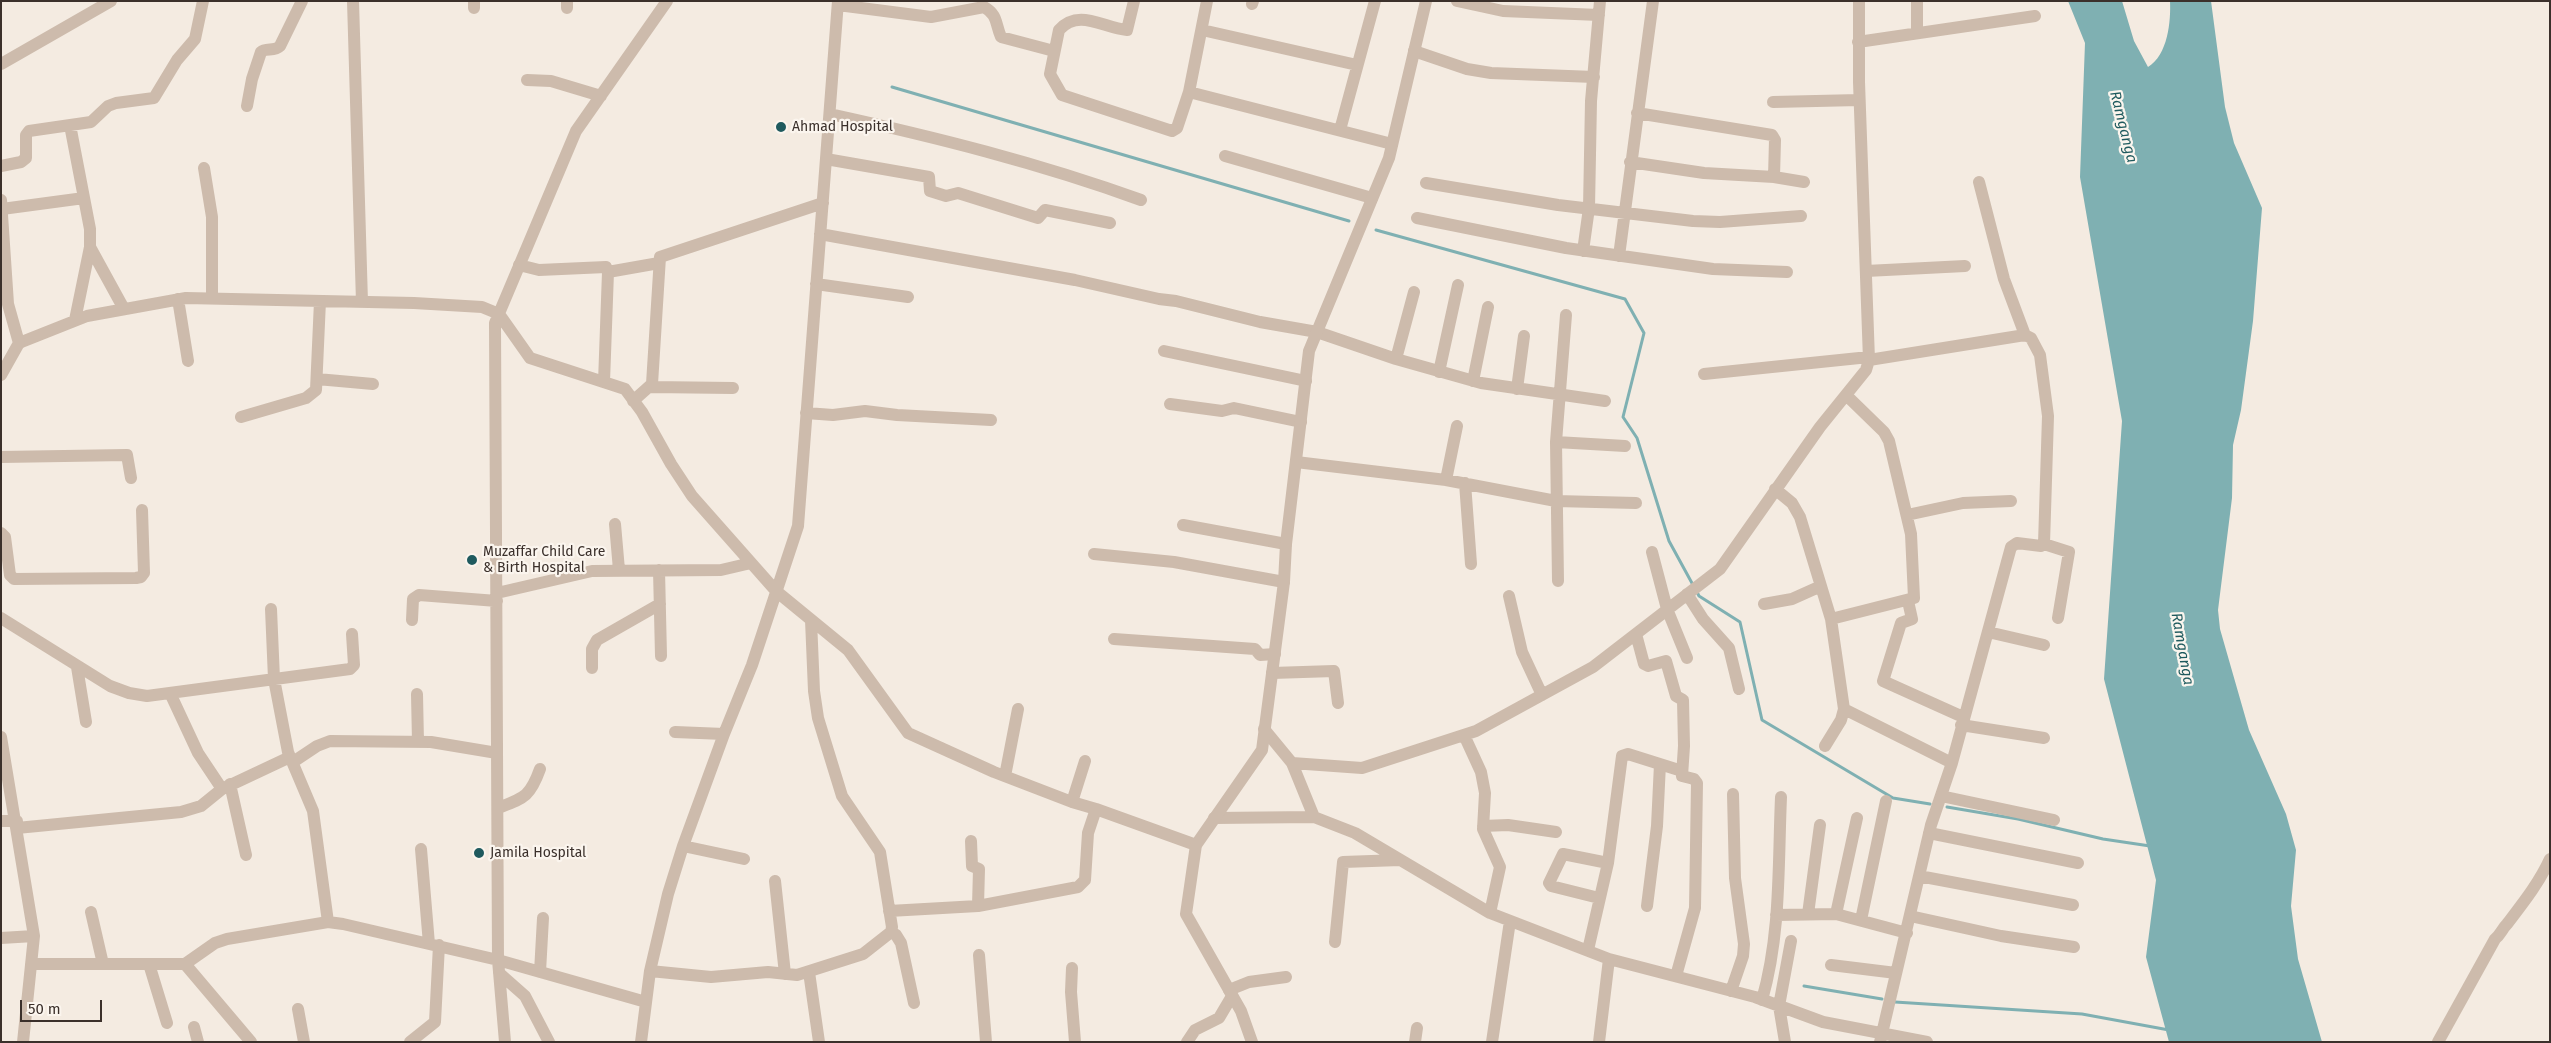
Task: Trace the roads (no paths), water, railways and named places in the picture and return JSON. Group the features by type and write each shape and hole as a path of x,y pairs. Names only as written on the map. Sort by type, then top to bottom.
{"street":[{"path":"1,166 21,162 26,158 26,135 29,131 91,122 108,106 116,103 150,99 157,96 177,60 195,39 203,1"},
{"path":"247,106 260,52 264,49 275,50 280,46 302,1"},
{"path":"353,1 362,302"},
{"path":"505,1042 498,960 495,323 576,131 667,1"},
{"path":"1134,1 1127,30 1081,18 1075,19 1059,30 1050,74 1062,95 1172,131 1177,128 1189,92 1207,1"},
{"path":"1340,130 1374,1"},
{"path":"1252,1042 1241,1011 1186,914 1196,845 1262,750 1284,582 1286,544 1309,351 1389,158 1426,1"},
{"path":"1457,1 1503,11 1599,14"},
{"path":"1582,251 1588,208 1594,77 1600,1"},
{"path":"1618,256 1653,1"},
{"path":"1292,763 1362,768 1476,731 1593,667 1720,569 1775,489 1866,370 1869,358 1859,100 1859,1"},
{"path":"1917,1 1917,33"},
{"path":"1,64 106,3"},
{"path":"641,1042 650,971 668,894 683,846 724,734 752,665 798,526 838,3 931,16 984,6 993,12 997,19 1001,37 1054,52"},
{"path":"1858,42 2035,16"},
{"path":"1202,30 1357,65"},
{"path":"1414,51 1467,69 1491,73 1594,77"},
{"path":"527,80 551,81 601,96"},
{"path":"1189,92 1392,144"},
{"path":"1773,102 1859,100"},
{"path":"1637,113 1772,135 1775,140 1774,177"},
{"path":"830,114 920,134 1057,170 1141,200"},
{"path":"70,125 90,229 90,248 75,320"},
{"path":"1225,156 1372,198"},
{"path":"826,159 929,178 930,191 946,196 958,193 1038,218 1046,210 1110,223"},
{"path":"1630,162 1704,173 1774,177 1804,182"},
{"path":"204,168 212,217 212,298"},
{"path":"1979,182 2004,279 2024,335"},
{"path":"1426,183 1588,208 1693,221 1720,222 1801,216"},
{"path":"2,209 84,198"},
{"path":"1,200 8,304 19,343"},
{"path":"651,388 660,257 823,203"},
{"path":"1417,218 1582,251 1713,269 1787,272"},
{"path":"820,234 1075,280 1317,332 1396,360 1473,381 1605,401"},
{"path":"90,248 124,309"},
{"path":"608,272 659,263"},
{"path":"519,265 539,270 603,265 608,272 604,382"},
{"path":"1866,271 1965,266"},
{"path":"816,284 908,297"},
{"path":"1439,372 1458,285"},
{"path":"1396,360 1414,292"},
{"path":"1,375 19,343 86,316 178,299 212,298 362,302 482,308 499,314 530,358 625,389 692,496 776,591 848,650 908,733 1005,776 1072,802 1196,845"},
{"path":"178,299 188,361"},
{"path":"241,417 306,398 316,390 320,301"},
{"path":"1473,381 1488,308"},
{"path":"1558,581 1556,442 1558,394 1566,316"},
{"path":"1704,374 1869,358 2024,335 2031,338 2040,355 2048,416 2044,544"},
{"path":"1517,389 1524,336"},
{"path":"1164,351 1306,381"},
{"path":"317,379 373,384"},
{"path":"633,400 651,388 733,388"},
{"path":"1831,619 1914,598 1913,555 1907,515 1888,436 1846,395"},
{"path":"1170,404 1222,411 1234,408 1301,422"},
{"path":"806,413 833,415 865,411 897,415 991,420"},
{"path":"1446,480 1457,426"},
{"path":"1556,442 1625,446"},
{"path":"1,457 127,455 132,478"},
{"path":"1296,462 1446,480 1556,501 1636,503"},
{"path":"1465,483 1471,564"},
{"path":"1775,489 1792,503 1797,510 1831,619 1844,709 1841,720 1825,746"},
{"path":"1907,515 1963,503 2011,501"},
{"path":"1,533 5,536 10,575 14,579 136,578 141,577 144,573 142,510"},
{"path":"615,524 619,570"},
{"path":"1184,526 1286,544"},
{"path":"1881,1038 1929,833 1952,763 2011,547 2018,543 2041,546 2044,544 2069,552 2058,618"},
{"path":"1652,552 1667,610 1687,658"},
{"path":"1094,554 1174,562 1284,582"},
{"path":"412,620 413,599 419,595 497,597 570,575 592,571 721,570 751,562"},
{"path":"659,570 661,656"},
{"path":"1764,604 1792,599 1821,586"},
{"path":"1690,592 1703,619 1728,648 1739,689"},
{"path":"1509,596 1522,652 1542,695"},
{"path":"1908,601 1912,620 1901,623 1883,681 1962,721 2044,738"},
{"path":"592,668 592,649 597,640 660,604"},
{"path":"271,609 274,679 292,760 313,811 328,922"},
{"path":"1,618 110,686 129,693 147,696 352,667 352,634"},
{"path":"650,971 710,977 768,972 785,974 809,972 863,954 890,932 892,927 880,852 842,796 818,718 814,690 811,620"},
{"path":"1988,632 2044,645"},
{"path":"1636,634 1645,665 1648,666 1664,661 1668,662 1676,696 1684,702 1683,778 1696,781 1696,860 1692,922 1676,976"},
{"path":"1114,639 1255,648 1260,655 1275,654"},
{"path":"77,666 86,722"},
{"path":"1272,673 1334,671 1338,703"},
{"path":"170,693 198,753 226,787 246,855"},
{"path":"416,694 418,742"},
{"path":"1005,776 1018,709"},
{"path":"1844,709 1952,763"},
{"path":"1264,729 1292,763 1314,817"},
{"path":"675,732 724,734"},
{"path":"1464,735 1484,783 1483,826 1500,867 1490,913"},
{"path":"1,737 34,936 23,1042"},
{"path":"1,821 17,825 181,812 201,806 226,787 292,760 330,741 418,742 497,753"},
{"path":"1588,950 1608,863 1622,756 1628,754 1682,771"},
{"path":"1072,802 1085,761"},
{"path":"1647,906 1657,826 1660,764"},
{"path":"498,808 525,798 530,794 540,770"},
{"path":"1731,991 1743,956 1744,944 1735,878 1734,794"},
{"path":"1941,796 2054,820"},
{"path":"1762,1000 1771,971 1776,915 1781,797"},
{"path":"1861,920 1886,801"},
{"path":"889,911 978,906 1078,887 1083,884 1088,833 1096,809"},
{"path":"1214,818 1314,817 1355,834 1490,913 1609,958 1762,1000 1823,1022 1881,1038 1927,1042"},
{"path":"1836,914 1857,818"},
{"path":"1483,826 1508,826 1556,832"},
{"path":"1808,914 1820,826"},
{"path":"1929,833 2078,863"},
{"path":"971,841 972,866 979,869 978,906"},
{"path":"683,846 744,859"},
{"path":"410,1042 435,1022 434,944 421,849"},
{"path":"1599,898 1551,886 1549,883 1563,854 1608,863"},
{"path":"2438,1042 2495,939 2501,934 2506,924 2541,879 2550,859"},
{"path":"1335,942 1344,862 1400,860"},
{"path":"1918,876 2073,905"},
{"path":"775,881 785,974"},
{"path":"91,912 103,964"},
{"path":"1776,915 1836,914 1907,933"},
{"path":"1910,916 2001,936 2074,947"},
{"path":"540,972 543,918"},
{"path":"1492,1042 1510,921"},
{"path":"31,964 184,964 215,943 227,939 328,922 434,944 498,960 646,1002"},
{"path":"890,932 896,935 901,943 914,1003"},
{"path":"1,938 34,936"},
{"path":"1785,1042 1779,1006 1792,941"},
{"path":"979,955 986,1042"},
{"path":"1599,1042 1609,958"},
{"path":"149,964 167,1023"},
{"path":"184,964 251,1042"},
{"path":"1831,965 1896,973"},
{"path":"1072,968 1071,992 1075,1042"},
{"path":"809,972 819,1042"},
{"path":"499,973 525,996 549,1042"},
{"path":"1186,1042 1195,1030 1215,1022 1231,993 1249,982 1286,977"},
{"path":"298,1009 304,1042"},
{"path":"194,1027 198,1042"},
{"path":"1415,1042 1417,1028"}],"water":[{"name":"Ramganga","path":"2068,1 2122,1 2134,41 2148,67 2155,62 2167,37 2170,1 2211,1 2225,107 2234,143 2262,208 2253,321 2241,410 2233,445 2232,498 2218,610 2220,629 2249,730 2286,814 2296,850 2291,906 2298,959 2322,1042 2169,1042 2146,957 2156,880 2104,679 2122,421 2080,177 2085,43"}],"waterway":[{"path":"892,87 1349,221"},
{"path":"1376,230 1625,299 1644,333 1623,417 1637,438 1669,541 1693,585"},
{"path":"1696,590 1699,596 1740,622 1762,720 1893,798 1930,804"},
{"path":"1947,807 2018,819 2103,839 2150,846"},
{"path":"1804,986 1882,999"},
{"path":"1895,1002 2082,1014 2169,1030"}],"place":[{"name":"Ahmad Hospital","path":"781,127"},
{"name":"Muzaffar Child Care & Birth Hospital","path":"472,560"},
{"name":"Jamila Hospital","path":"479,853"}]}
